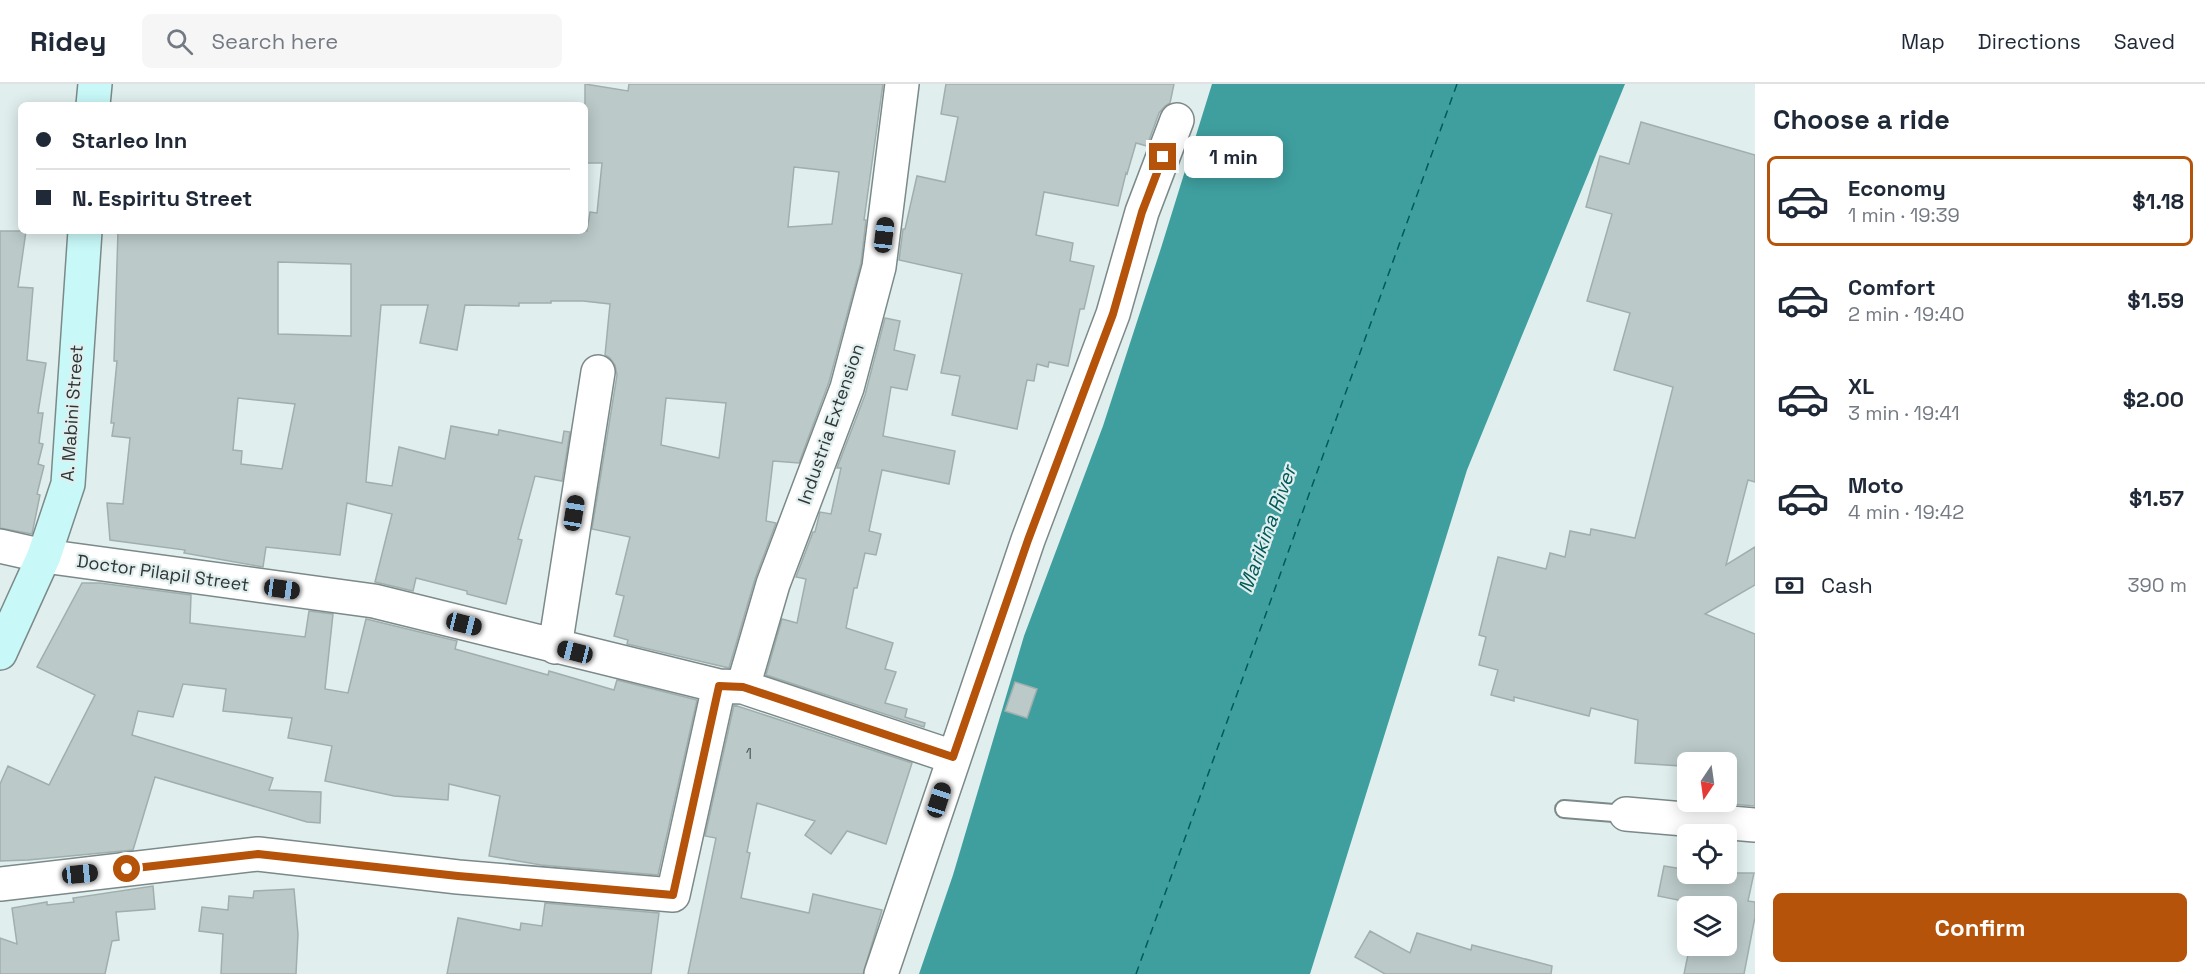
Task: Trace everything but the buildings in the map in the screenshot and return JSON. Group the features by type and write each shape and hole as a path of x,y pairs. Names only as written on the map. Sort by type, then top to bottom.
{"main road":[{"path":"93,102 95,84"},
{"name":"A. Mabini Street","path":"0,653 44,556 68,484 85,234"}],"street":[{"name":"Industria Extension","path":"0,884 258,854 458,876 673,895 731,687 773,584 856,359 879,267 902,84"},
{"path":"881,974 1028,540 1113,314 1142,212 1177,120"},
{"path":"555,647 598,372"},
{"name":"Doctor Pilapil Street","path":"0,546 44,556 374,601 555,647 731,687 953,757"},
{"path":"1626,814 1755,825"}],"lane":[{"path":"1564,809 1626,814"}],"water":[{"name":"Marikina River","path":"1212,84 1625,84 1467,470 1310,974 919,974 953,875 1024,636 1103,426"}],"ferry route":[{"path":"1136,974 1457,84"}],"route":[{"path":"127,869 258,854 458,876 673,895 719,686 743,687 953,757 1028,540 1113,314 1142,212 1163,157"}]}
